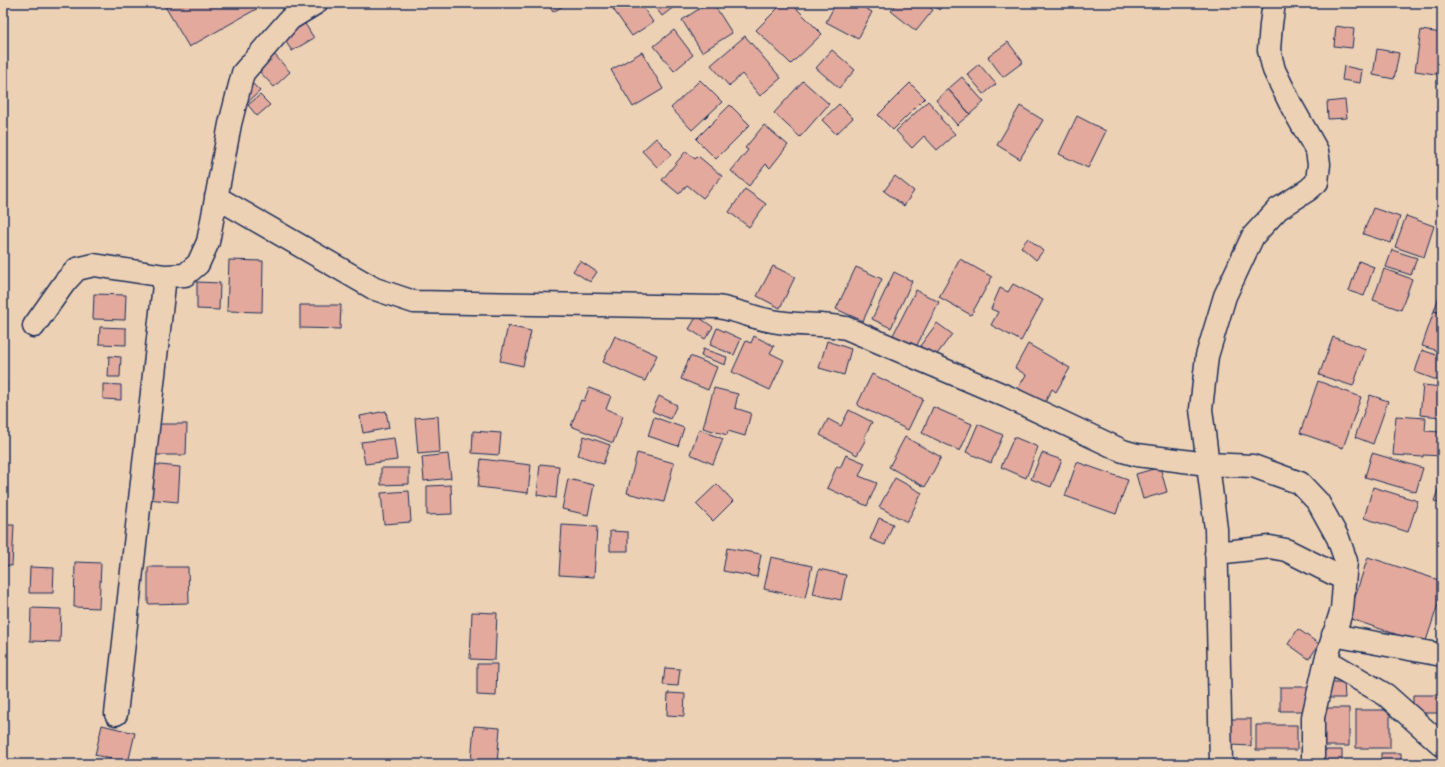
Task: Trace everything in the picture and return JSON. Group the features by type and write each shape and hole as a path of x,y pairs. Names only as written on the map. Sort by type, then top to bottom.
{"street":[{"path":"34,326 65,282 77,269 94,265 166,276 185,275 198,264 208,242 230,124 243,73 290,19 316,3"},
{"path":"1221,764 1223,552 1216,529 1215,464 1201,409 1207,356 1225,296 1253,236 1278,209 1308,190 1316,182 1319,164 1317,151 1291,105 1274,70 1269,50 1274,3"},
{"path":"216,197 375,289 414,302 728,308 772,321 834,325 846,328 938,366 1123,451 1137,455 1215,464 1253,466 1300,483 1318,502 1338,538 1346,561 1342,609 1326,660 1313,717 1313,764"},
{"path":"116,714 166,276"},
{"path":"1223,552 1270,547 1286,550 1344,578"},
{"path":"1333,635 1442,655"},
{"path":"1326,660 1386,695 1442,745"}],"building":[{"path":"163,3 258,3 260,7 189,47"},
{"path":"547,3 568,3 553,12"},
{"path":"622,3 640,3 653,22 632,36 613,9"},
{"path":"652,3 679,3 662,16"},
{"path":"708,3 713,3 732,33 702,52 682,20"},
{"path":"783,3 791,3 822,34 791,64 756,30"},
{"path":"836,3 856,3 872,12 858,39 826,22"},
{"path":"897,3 924,3 933,10 916,31 891,11"},
{"path":"931,3 945,3 939,10"},
{"path":"302,19 314,38 292,51 280,33"},
{"path":"1336,26 1354,29 1352,48 1334,46"},
{"path":"674,30 693,55 674,71 654,46"},
{"path":"1421,30 1442,33 1442,75 1415,71"},
{"path":"745,36 781,78 760,96 742,74 729,86 711,65"},
{"path":"1008,42 1023,62 1003,77 988,57"},
{"path":"1377,49 1399,53 1394,79 1373,75"},
{"path":"832,50 855,70 839,88 816,68"},
{"path":"642,52 663,89 633,107 611,70"},
{"path":"274,54 290,72 274,87 257,69"},
{"path":"979,64 996,84 984,94 967,74"},
{"path":"1344,66 1362,70 1360,83 1342,80"},
{"path":"962,77 984,102 970,114 948,89"},
{"path":"249,80 260,91 237,112"},
{"path":"700,80 722,102 692,130 671,108"},
{"path":"803,81 829,104 800,137 774,113"},
{"path":"910,83 925,98 893,130 878,115"},
{"path":"948,89 970,114 957,125 936,100"},
{"path":"260,95 270,105 257,116 248,105"},
{"path":"1345,100 1347,118 1328,119 1327,102"},
{"path":"928,101 942,117 941,119 955,134 937,150 924,136 912,148 896,131"},
{"path":"839,104 853,118 836,134 822,120"},
{"path":"730,105 750,125 716,159 696,139"},
{"path":"1020,106 1043,120 1020,159 997,145"},
{"path":"1077,116 1106,131 1088,168 1059,154"},
{"path":"764,125 788,145 770,168 766,164 749,186 731,171 748,150 745,148"},
{"path":"656,138 672,154 657,167 642,151"},
{"path":"686,151 695,159 698,156 722,176 703,198 687,185 679,194 662,180"},
{"path":"895,176 914,191 904,206 884,191"},
{"path":"745,189 766,204 749,227 729,212"},
{"path":"1373,208 1400,217 1391,243 1363,234"},
{"path":"1406,216 1434,226 1424,257 1395,247"},
{"path":"1028,238 1043,251 1036,260 1021,247"},
{"path":"1392,250 1417,258 1411,275 1386,267"},
{"path":"960,259 992,277 971,315 939,297"},
{"path":"229,260 263,261 262,312 227,311"},
{"path":"580,261 597,272 590,282 573,271"},
{"path":"1359,261 1374,267 1364,296 1349,291"},
{"path":"773,266 795,277 780,308 757,296"},
{"path":"856,267 882,279 863,321 836,309"},
{"path":"1384,269 1412,279 1401,310 1373,300"},
{"path":"894,272 912,281 891,328 872,319"},
{"path":"197,282 220,283 219,310 197,309"},
{"path":"1013,284 1043,300 1021,341 991,325 998,312 991,309 1000,288 1008,292"},
{"path":"1442,288 1442,313 1434,311"},
{"path":"916,290 939,302 916,347 893,335"},
{"path":"94,294 126,295 125,320 93,319"},
{"path":"300,305 341,305 340,329 300,328"},
{"path":"1434,311 1442,313 1442,352 1422,346"},
{"path":"697,316 713,327 705,339 689,329"},
{"path":"937,323 952,334 935,357 920,346"},
{"path":"508,326 531,331 523,366 500,361"},
{"path":"100,327 126,328 126,345 99,344"},
{"path":"717,328 741,339 734,355 710,345"},
{"path":"615,336 657,355 645,381 603,362"},
{"path":"754,336 774,346 770,353 784,360 770,390 732,372 746,341 751,343"},
{"path":"1333,337 1366,349 1353,386 1319,375"},
{"path":"3,338 5,338 4,356 3,356"},
{"path":"827,341 851,349 844,375 819,368"},
{"path":"1028,344 1070,368 1056,392 1052,389 1044,404 1018,388 1026,375 1015,368"},
{"path":"703,349 727,357 725,365 701,356"},
{"path":"1422,350 1442,357 1442,382 1415,372"},
{"path":"109,356 121,357 120,377 108,377"},
{"path":"690,356 717,367 708,390 681,379"},
{"path":"872,374 923,399 908,430 857,405"},
{"path":"3,381 6,381 6,423 3,423"},
{"path":"1318,381 1361,397 1343,448 1300,433"},
{"path":"103,384 121,385 121,400 103,399"},
{"path":"1423,385 1442,387 1442,417 1420,415"},
{"path":"589,388 611,396 606,409 623,416 613,443 571,426 581,400 584,401"},
{"path":"714,388 738,394 735,408 751,413 745,436 728,431 727,435 703,428"},
{"path":"1370,395 1388,401 1373,444 1355,437"},
{"path":"659,396 677,405 670,419 652,411"},
{"path":"933,407 972,424 960,451 922,433"},
{"path":"849,410 872,422 864,438 866,439 857,455 820,435 828,419 841,426"},
{"path":"386,411 389,428 363,433 360,416"},
{"path":"438,416 440,452 418,454 415,418"},
{"path":"1396,416 1426,418 1425,431 1442,432 1442,456 1423,455 1423,457 1393,455"},
{"path":"654,417 684,428 678,446 648,436"},
{"path":"152,424 187,424 186,455 151,455"},
{"path":"978,424 1003,435 991,463 966,452"},
{"path":"699,429 723,439 713,464 690,454"},
{"path":"473,431 501,433 499,455 472,453"},
{"path":"584,436 610,445 603,464 578,455"},
{"path":"905,437 941,457 925,487 889,467"},
{"path":"1014,437 1038,447 1026,478 1001,467"},
{"path":"394,438 397,460 365,464 361,442"},
{"path":"637,453 674,463 664,502 627,493"},
{"path":"1042,453 1062,460 1051,487 1031,479"},
{"path":"1372,453 1423,468 1416,492 1365,477"},
{"path":"448,454 451,478 424,481 422,457"},
{"path":"846,455 865,463 859,476 877,483 867,506 827,488 837,466 840,468"},
{"path":"481,459 531,465 528,493 478,487"},
{"path":"1077,462 1128,480 1116,514 1065,496"},
{"path":"150,464 180,467 178,502 147,499"},
{"path":"540,464 559,466 556,498 537,495"},
{"path":"1160,467 1167,492 1143,499 1136,474"},
{"path":"381,468 409,468 409,484 381,485"},
{"path":"895,478 922,493 907,522 879,507"},
{"path":"568,479 594,485 588,515 562,509"},
{"path":"1442,479 1442,504 1434,501"},
{"path":"717,484 733,501 713,521 696,504"},
{"path":"451,485 452,514 427,515 427,486"},
{"path":"1373,487 1418,501 1408,532 1364,518"},
{"path":"409,491 411,522 384,524 381,493"},
{"path":"879,518 893,524 885,545 870,539"},
{"path":"3,525 14,525 12,566 3,565"},
{"path":"562,525 597,527 594,577 559,575"},
{"path":"610,531 628,532 628,551 610,551"},
{"path":"727,548 761,554 757,577 723,571"},
{"path":"771,557 812,566 805,598 764,589"},
{"path":"1368,557 1442,581 1442,592 1425,644 1348,618"},
{"path":"75,562 101,563 99,608 74,607"},
{"path":"30,567 54,568 53,593 29,593"},
{"path":"148,567 188,567 189,603 148,604"},
{"path":"819,569 846,575 841,600 813,594"},
{"path":"31,608 61,609 60,642 30,641"},
{"path":"472,612 497,613 495,660 470,659"},
{"path":"1298,629 1319,644 1309,659 1288,644"},
{"path":"477,664 497,664 496,696 477,695"},
{"path":"665,668 680,669 678,686 663,685"},
{"path":"1326,682 1344,682 1345,698 1326,698"},
{"path":"1280,687 1310,687 1310,711 1280,711"},
{"path":"668,693 685,694 684,716 667,715"},
{"path":"1413,695 1442,695 1442,713 1413,713"},
{"path":"1317,708 1349,708 1349,746 1317,746"},
{"path":"1356,710 1390,710 1390,748 1356,748"},
{"path":"1230,719 1251,719 1251,746 1230,745"},
{"path":"102,725 135,733 128,763 95,755"},
{"path":"1256,725 1297,725 1297,750 1256,750"},
{"path":"474,726 500,728 497,763 471,761"},
{"path":"1320,750 1342,750 1342,764 1319,764"},
{"path":"1381,753 1401,753 1401,764 1381,764"},
{"path":"1257,761 1298,761 1298,764 1257,764"}]}
